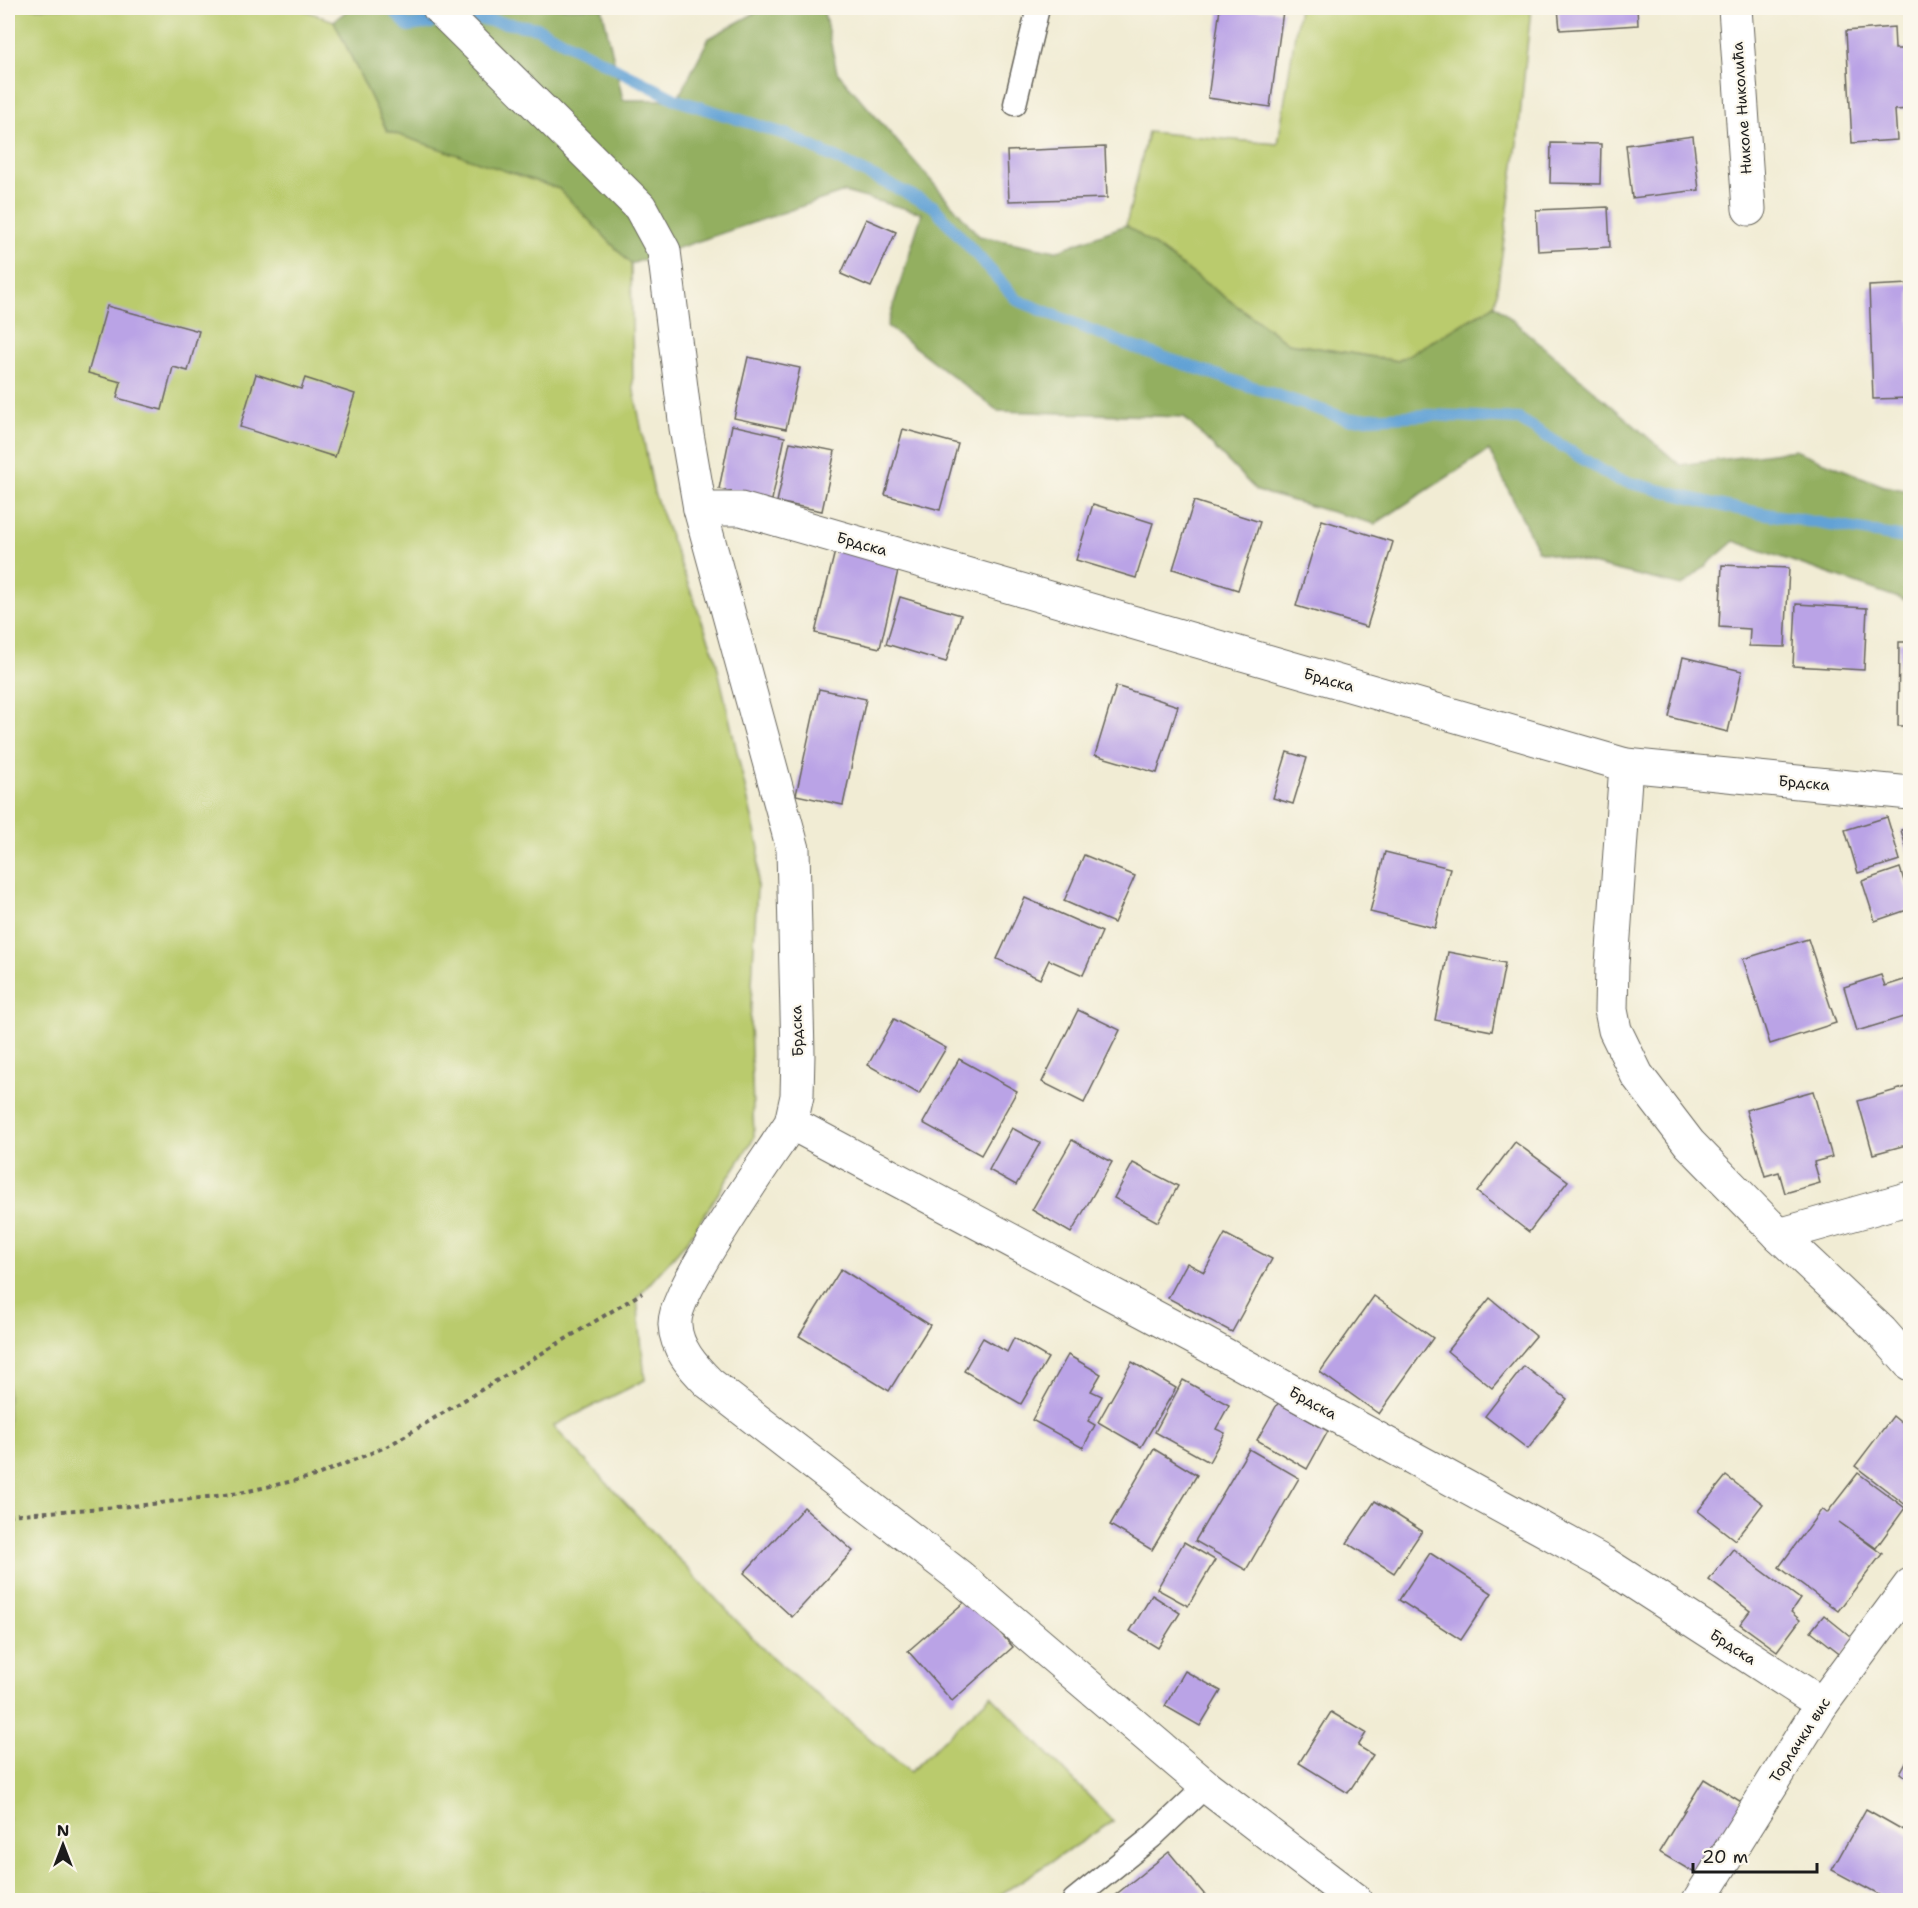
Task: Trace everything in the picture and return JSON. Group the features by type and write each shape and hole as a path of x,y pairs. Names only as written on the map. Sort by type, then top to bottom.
{"street":[{"path":"439,8 640,207 658,236 668,270 686,428 700,508"},
{"name":"Николе Николића","path":"1735,8 1749,209"},
{"name":"Брдска","path":"1355,1900 1206,1786 959,1576 718,1390 694,1368 676,1337 676,1309 697,1268 791,1123 797,1096 793,849 700,508 741,508 1626,765 1911,793"},
{"path":"1626,765 1612,966 1611,1010 1615,1030 1637,1075 1659,1107 1689,1143 1779,1235 1881,1331 1911,1364"},
{"name":"Брдска","path":"791,1123 1206,1345 1601,1561 1822,1704"},
{"path":"1779,1235 1911,1198"},
{"name":"Торлачки вис","path":"1699,1900 1822,1704 1911,1585"}],"lane":[{"path":"1015,104 1038,8"},
{"path":"1074,1900 1152,1837 1206,1786"}],"path":[{"path":"8,1515 144,1505 240,1493 315,1476 388,1446 645,1292"}],"green space":[{"path":"8,8 298,8 334,21 387,131 560,189 631,264 633,386 654,493 715,656 759,848 750,1023 754,1138 688,1240 637,1298 645,1380 553,1426 767,1653 910,1772 991,1695 1113,1821 992,1900 8,1900"},
{"path":"350,8 602,8 623,100 677,100 709,38 764,8 823,8 837,72 979,236 1056,251 1126,225 1288,343 1398,361 1495,305 1680,465 1795,450 1884,486 1910,491 1910,602 1734,541 1682,586 1538,551 1489,450 1375,524 1257,491 1184,417 998,411 887,326 922,213 844,192 631,264 559,189 387,131 334,21"},
{"path":"1299,8 1531,8 1518,136 1495,305 1398,361 1288,343 1126,225 1148,132 1278,144"}],"building":[{"path":"1220,8 1283,11 1270,107 1208,98"},
{"path":"1558,8 1637,8 1638,25 1560,30"},
{"path":"1894,27 1895,49 1908,49 1910,109 1895,110 1897,140 1852,143 1846,31"},
{"path":"1693,136 1699,190 1632,198 1626,145"},
{"path":"1551,143 1601,144 1600,184 1550,183"},
{"path":"1105,147 1107,198 1009,201 1007,151"},
{"path":"1608,207 1610,247 1538,251 1536,210"},
{"path":"866,219 896,232 871,287 841,274"},
{"path":"1910,284 1910,398 1873,399 1869,286"},
{"path":"107,306 199,331 188,371 173,367 162,410 117,398 121,382 88,373"},
{"path":"748,357 800,368 786,429 734,418"},
{"path":"256,374 301,389 305,378 355,394 335,457 240,427"},
{"path":"732,425 785,437 772,500 719,489"},
{"path":"903,429 958,444 940,510 885,495"},
{"path":"790,442 835,451 822,511 777,502"},
{"path":"1194,501 1260,522 1238,590 1173,569"},
{"path":"1093,504 1153,523 1136,578 1076,560"},
{"path":"1322,520 1393,542 1367,627 1296,606"},
{"path":"836,547 900,562 880,648 815,633"},
{"path":"1722,565 1789,568 1785,647 1749,646 1750,629 1719,627"},
{"path":"900,597 961,615 946,662 886,644"},
{"path":"1796,604 1867,608 1864,670 1793,666"},
{"path":"1899,642 1910,642 1910,726 1898,726"},
{"path":"1683,657 1742,671 1728,732 1669,717"},
{"path":"1116,686 1178,706 1157,773 1095,755"},
{"path":"819,689 866,699 843,805 796,795"},
{"path":"1287,752 1307,758 1293,804 1273,798"},
{"path":"1887,817 1900,860 1858,873 1845,830"},
{"path":"1910,827 1910,860 1901,830"},
{"path":"1385,852 1450,868 1435,928 1370,912"},
{"path":"1084,855 1135,876 1114,923 1064,901"},
{"path":"1900,868 1910,900 1910,909 1875,921 1862,881"},
{"path":"1025,898 1102,932 1083,975 1049,960 1040,979 997,959"},
{"path":"1808,939 1836,1023 1770,1044 1743,959"},
{"path":"1448,952 1505,963 1492,1031 1435,1020"},
{"path":"1881,975 1885,986 1910,978 1910,1015 1857,1031 1844,987"},
{"path":"1078,1010 1120,1030 1084,1103 1042,1082"},
{"path":"894,1019 946,1048 919,1094 868,1065"},
{"path":"959,1059 1017,1091 981,1155 923,1123"},
{"path":"1910,1086 1910,1144 1873,1154 1858,1101"},
{"path":"1813,1091 1832,1157 1814,1162 1820,1183 1785,1193 1779,1172 1765,1176 1746,1110"},
{"path":"1012,1128 1040,1143 1016,1185 989,1170"},
{"path":"1072,1140 1112,1162 1071,1233 1032,1210"},
{"path":"1515,1142 1568,1181 1529,1232 1477,1192"},
{"path":"1133,1163 1178,1186 1158,1222 1114,1198"},
{"path":"1225,1234 1272,1259 1232,1332 1168,1298 1187,1263 1204,1272"},
{"path":"841,1269 930,1325 889,1391 799,1336"},
{"path":"1374,1296 1433,1338 1379,1414 1320,1372"},
{"path":"1490,1298 1536,1336 1492,1388 1447,1351"},
{"path":"983,1338 1007,1352 1014,1338 1048,1358 1021,1404 964,1371"},
{"path":"1068,1355 1101,1374 1091,1391 1102,1396 1088,1421 1095,1425 1083,1448 1032,1420"},
{"path":"1132,1362 1176,1388 1141,1447 1098,1422"},
{"path":"1524,1366 1567,1399 1528,1449 1485,1416"},
{"path":"1183,1380 1229,1405 1216,1429 1225,1433 1209,1462 1155,1432"},
{"path":"1278,1403 1328,1431 1307,1469 1257,1440"},
{"path":"1893,1416 1910,1430 1910,1501 1907,1506 1855,1466"},
{"path":"1154,1449 1197,1475 1152,1550 1110,1525"},
{"path":"1249,1449 1299,1478 1246,1570 1195,1541"},
{"path":"1858,1473 1905,1508 1876,1548 1839,1522 1882,1554 1838,1611 1779,1567 1822,1509 1827,1513"},
{"path":"1726,1476 1763,1504 1735,1540 1698,1511"},
{"path":"1375,1501 1422,1531 1394,1573 1347,1543"},
{"path":"804,1507 853,1551 792,1617 744,1573"},
{"path":"1184,1542 1215,1560 1188,1606 1157,1589"},
{"path":"1733,1549 1800,1599 1791,1612 1800,1620 1777,1651 1740,1624 1750,1611 1709,1580"},
{"path":"1430,1553 1492,1593 1461,1640 1399,1600"},
{"path":"1152,1595 1180,1613 1158,1648 1130,1631"},
{"path":"969,1598 1013,1647 952,1701 908,1651"},
{"path":"1824,1615 1855,1640 1842,1655 1811,1631"},
{"path":"1185,1671 1221,1691 1200,1726 1165,1706"},
{"path":"1331,1712 1366,1733 1358,1746 1373,1755 1348,1793 1299,1763"},
{"path":"1910,1755 1910,1780 1900,1773"},
{"path":"1704,1779 1743,1803 1698,1875 1659,1852"},
{"path":"1866,1809 1910,1834 1910,1900 1888,1900 1832,1870"},
{"path":"1169,1852 1209,1900 1109,1900"}],"waterway":[{"path":"391,8 408,26 432,23"},
{"path":"466,17 537,28 677,100 788,135 933,206 1017,300 1130,346 1348,419 1430,415 1519,419 1615,479 1727,507 1910,539"}]}
